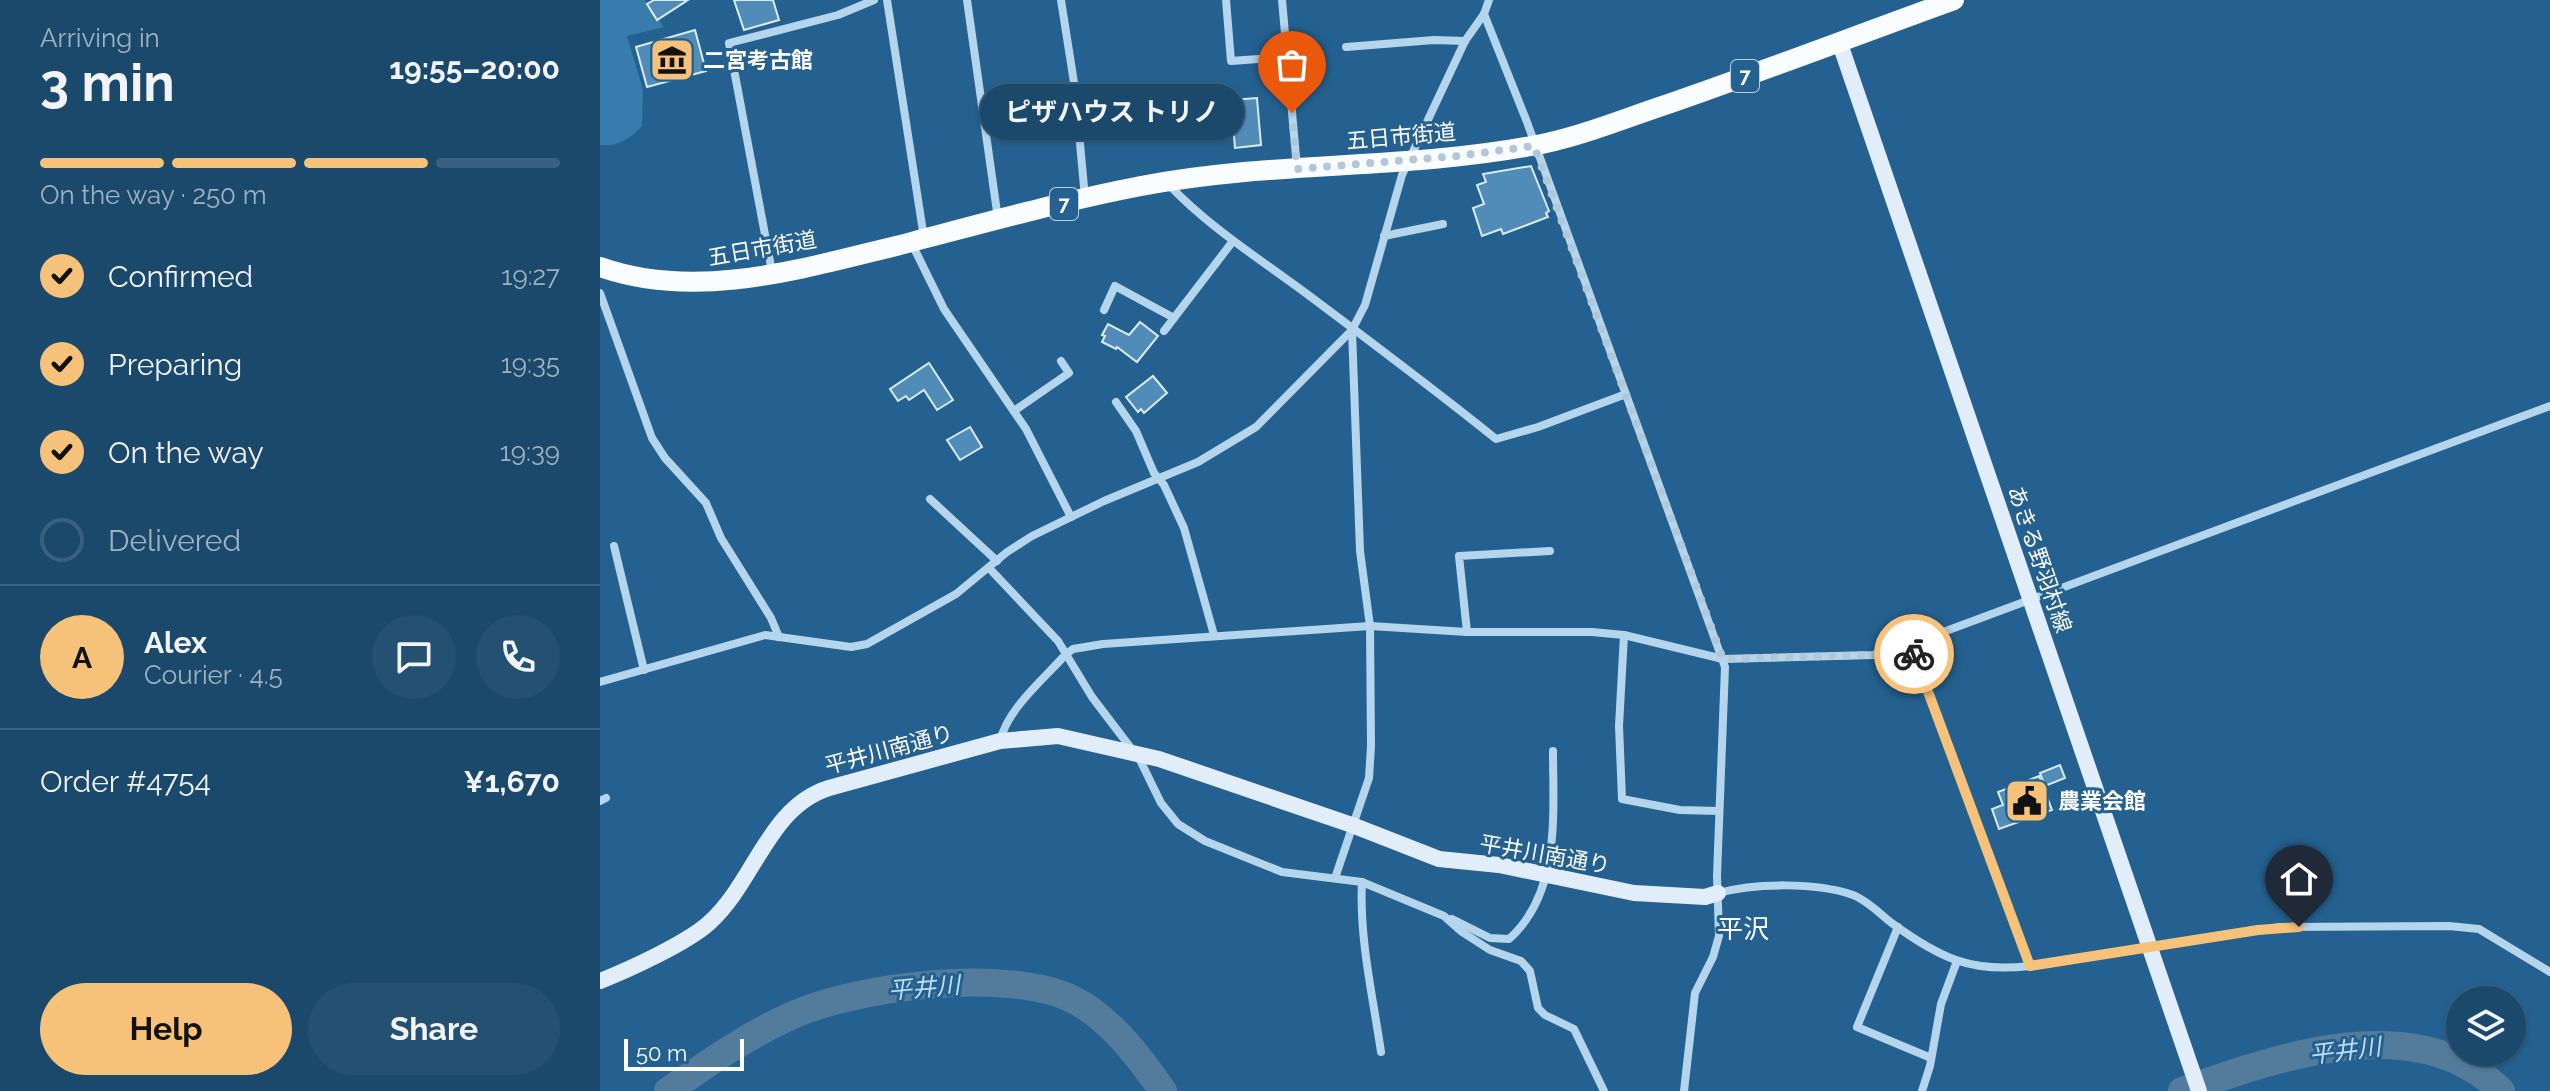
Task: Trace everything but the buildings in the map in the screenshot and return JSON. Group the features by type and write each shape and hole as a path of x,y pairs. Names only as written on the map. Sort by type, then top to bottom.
{"main road":[{"name":"五日市街道","path":"600,267 656,280 697,283 734,280 1165,182 1534,146 1600,127 1944,2"}],"street":[{"path":"772,273 729,43 838,15 874,0"},
{"path":"887,0 917,240 944,309 1026,429 1071,517"},
{"path":"967,0 998,219"},
{"path":"1061,0 1075,89 1085,199"},
{"path":"1226,0 1231,61 1286,57"},
{"path":"1282,0 1297,169"},
{"path":"600,682 765,635 851,647 867,644 956,594 1032,536 1198,462 1256,427 1352,330 1365,305 1402,175 1465,41 1484,14 1489,0"},
{"path":"1484,14 1725,667 1718,943 1695,993 1684,1091"},
{"path":"1346,47 1434,40 1465,41"},
{"name":"あきる野羽村線","path":"1839,41 2199,1091"},
{"path":"1165,182 1198,214 1496,439 1626,394"},
{"path":"1384,236 1443,224"},
{"path":"1164,331 1233,241"},
{"path":"1104,310 1115,286 1174,318"},
{"path":"600,293 652,438 665,458 706,503 721,538 771,618 779,637"},
{"path":"1335,878 1370,769 1370,626 1359,535 1352,330"},
{"path":"1014,411 1069,373 1061,361"},
{"path":"1116,402 1136,431 1154,473 1184,528 1214,635"},
{"path":"1000,741 1002,731 1013,714 1066,654 1073,649 1103,644 1370,626 1467,632 1575,630 1624,635 1723,659 1873,655 1911,644 2550,406"},
{"path":"930,499 997,561"},
{"path":"614,546 644,670"},
{"path":"1467,632 1459,556 1550,551"},
{"path":"989,568 1050,632 1092,697 1140,760 1161,803 1178,824 1205,841 1282,872 1362,882 1490,938 1509,939 1539,900 1553,836 1553,751"},
{"path":"1624,635 1619,726 1622,799 1680,810 1719,811"},
{"path":"1911,644 2030,966"},
{"name":"平井川南通り","path":"600,981 709,923 743,885 783,818 807,797 829,788 1000,741 1058,736 1130,750 1352,825 1439,859 1499,865 1634,893 1705,897 1746,886 1794,886 1855,895 1898,927 1957,961 1976,968 2003,970 2280,927 2471,927 2487,932 2550,972"},
{"path":"1362,882 1364,930 1381,1052"},
{"path":"1444,916 1490,950 1521,961 1530,971 1538,1008 1545,1015 1574,1029 1604,1091"},
{"path":"1898,927 1857,1027 1931,1058"},
{"path":"1922,1091 1941,1004 1957,961"}],"shaded area":[{"path":"600,0 645,0 664,27 627,36 643,90 642,126 633,135 613,145 600,145"}],"waterway":[{"name":"平井川","path":"668,1091 760,1031 821,1005 894,989 974,983 1012,984 1046,990 1074,1000 1113,1029 1163,1091"},
{"name":"平井川","path":"2182,1091 2303,1054 2346,1047 2389,1045 2430,1051 2467,1065 2501,1091"}],"way so far":[{"path":"1292,113 1297,169 1458,156 1534,146 1723,659 1873,655 1911,644 1914,654"}],"place":[{"name":"二宮考古館","path":"672,60"},
{"name":"ピザハウス トリノ","path":"1292,113"},
{"name":"農業会館","path":"2027,801"}],"district":[{"name":"平沢","path":"1743,929"}],"route":[{"path":"1914,654 2030,966 2258,930 2299,927"}]}
